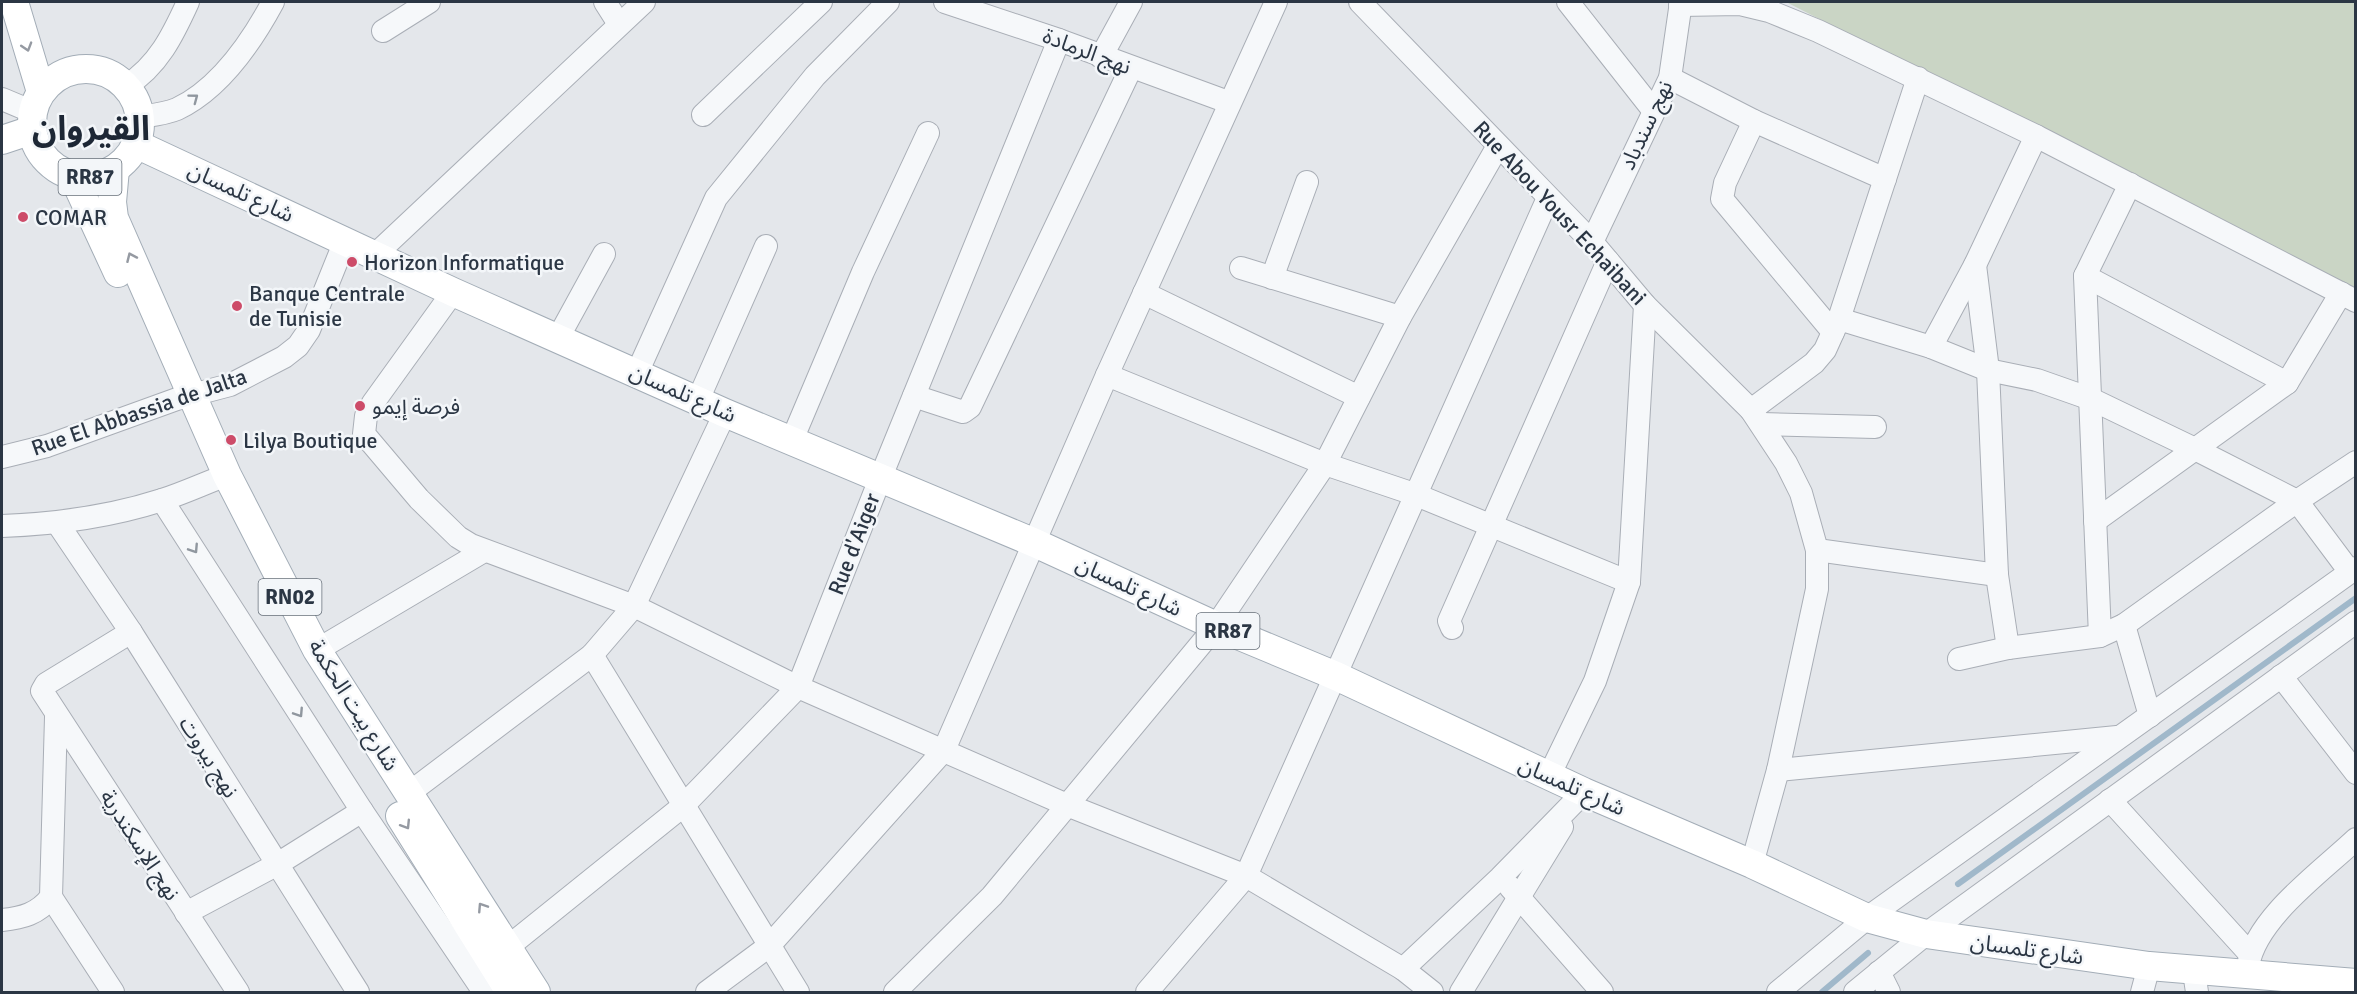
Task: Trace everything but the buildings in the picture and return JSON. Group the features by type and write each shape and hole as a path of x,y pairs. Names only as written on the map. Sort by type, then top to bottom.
{"main road":[{"path":"14,2 35,111"},
{"path":"2,140 35,111 52,81 66,73 82,69 98,70 113,76 126,86 135,100 138,130"},
{"name":"RR87","path":"35,111 36,146 45,160 58,170 73,176 88,178 115,170 128,158 138,130"},
{"name":"شارع تلمسان","path":"138,130 345,241 453,292 725,413 1035,543 1216,626 1336,676 1584,792 1752,864 1867,918 1926,934 2146,979 2195,982 2248,965 2355,983"},
{"name":"شارع بيت الحكمة","path":"115,170 112,202 114,218 185,398 302,656 510,993"},
{"name":"شارع بيت الحكمة","path":"73,176 185,398"},
{"name":"شارع بيت الحكمة","path":"220,478 317,650 536,993"}],"street":[{"path":"126,86 141,77 157,59 171,39 188,2"},
{"path":"138,130 194,99 242,51 273,2"},
{"path":"383,31 429,2"},
{"path":"605,2 619,24"},
{"path":"376,254 644,2"},
{"path":"703,115 821,2"},
{"path":"637,373 716,198 815,76 888,2"},
{"name":"نهج الرمادة","path":"945,2 1059,40 1228,102"},
{"path":"1101,57 1131,2"},
{"path":"707,993 769,946 944,750 1228,102 1276,2"},
{"name":"Rue Abou Yousr Echaibani","path":"1360,2 1592,242 1645,305 1756,417 1801,493 1817,550 1817,589 1778,770 1752,864"},
{"path":"1568,2 1653,110"},
{"path":"1680,3 1740,4 1769,11 1818,31 2036,136 2348,297 2287,383 2096,521"},
{"name":"نهج سندباد","path":"1592,242 1670,78 1680,3"},
{"name":"Rue d'Aiger","path":"508,947 683,806 798,687 1059,40"},
{"path":"914,396 953,411 963,412 970,407 1131,68"},
{"path":"1670,78 1754,121 1885,179"},
{"path":"1756,417 1825,350 1836,325 1918,78"},
{"path":"2,99 35,111"},
{"path":"1754,121 1725,183 1722,199 1836,325 1931,347 1988,370 2037,380 2091,399 2297,501 2353,570 1867,918 1778,993"},
{"path":"792,440 862,272 928,133"},
{"path":"1931,347 1976,265 2036,136"},
{"path":"895,993 992,896 1216,626 1325,464 1400,317 1498,146"},
{"path":"1272,278 1307,182"},
{"path":"2100,636 2085,276 2130,184"},
{"path":"1147,993 1246,876 1336,676 1414,494 1548,198"},
{"name":"Rue El Abbassia de Jalta","path":"2,457 47,446 185,398 230,385 261,371 298,346 309,330 345,241"},
{"path":"698,400 766,246"},
{"path":"558,338 604,254"},
{"path":"1452,628 1449,621 1608,261"},
{"path":"1976,265 1988,370 1997,575 2008,648"},
{"path":"1241,268 1400,317"},
{"path":"2085,276 2287,383"},
{"path":"453,292 373,403 366,416 364,434 427,506 458,537 484,551 634,606 798,687 1067,805 1246,876 1403,969 1432,993"},
{"path":"1144,293 1359,397"},
{"path":"1549,776 1595,681 1629,582 1645,305"},
{"path":"1107,375 1325,464 1414,494 1629,582"},
{"path":"409,794 592,655 634,606 725,413"},
{"path":"1756,417 1875,427"},
{"path":"1959,658 2008,648 2100,636 2124,625 2355,462"},
{"path":"2,526 58,524 162,500 220,478"},
{"path":"162,500 362,811 484,993"},
{"name":"نهج بيروت","path":"58,524 131,632 358,993"},
{"path":"1817,550 1997,575"},
{"path":"317,650 484,551"},
{"path":"1855,993 1926,934 2355,622"},
{"path":"2124,625 2150,716"},
{"name":"نهج الإسكندرية","path":"131,632 46,684 42,691 56,717 238,993"},
{"path":"592,655 798,993"},
{"path":"2281,676 2355,773"},
{"path":"2,920 33,913 43,908 51,897 56,717"},
{"path":"1778,770 2119,736"},
{"path":"1403,969 1500,878 1584,792"},
{"path":"1461,993 1584,792"},
{"path":"2110,800 2248,965 2263,931 2280,910 2355,839"},
{"path":"186,914 276,865 362,811"},
{"path":"1500,878 1519,896 1602,993"},
{"path":"51,897 113,993"},
{"path":"1879,972 1889,993"}],"green space":[{"path":"2355,2 2355,292 1788,3"}],"waterway":[{"path":"1958,884 2356,598"},
{"path":"1822,992 1868,953"}],"place":[{"name":"COMAR","path":"23,217"},
{"name":"Horizon Informatique","path":"352,262"},
{"name":"Banque Centrale de Tunisie","path":"237,306"},
{"name":"فرصة إيمو","path":"360,406"},
{"name":"Lilya Boutique","path":"231,440"}],"district":[{"name":"القيروان","path":"91,129"}]}
